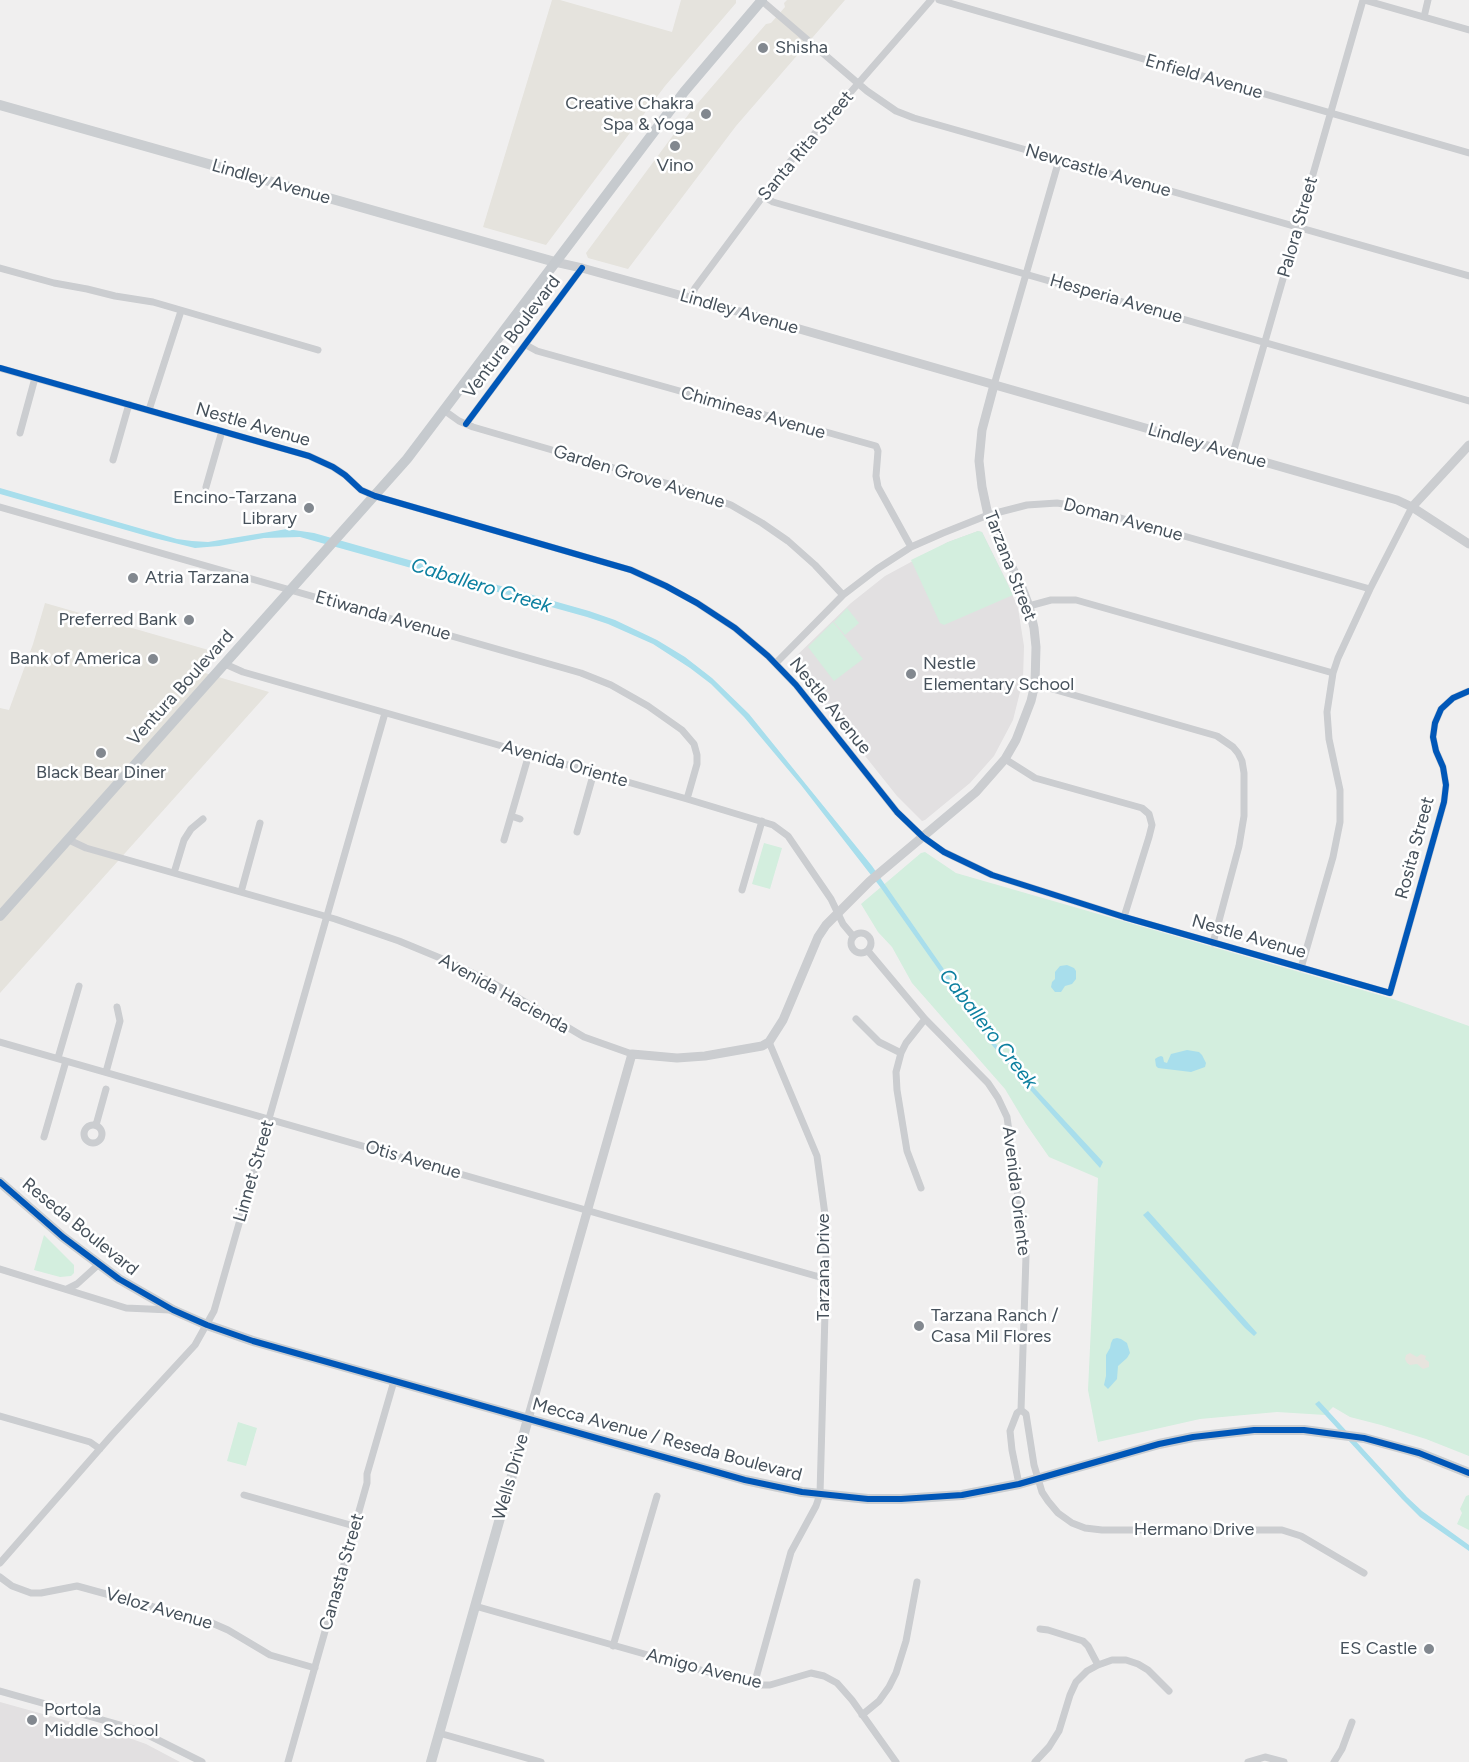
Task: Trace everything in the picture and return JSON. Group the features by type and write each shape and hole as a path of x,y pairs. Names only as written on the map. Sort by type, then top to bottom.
{"main road":[{"name":"Ventura Boulevard","path":"0,916 407,459 684,92 762,0"},
{"name":"Lindley Avenue","path":"0,105 555,262"},
{"name":"Reseda Boulevard","path":"0,1182 63,1237 141,1294 207,1325"},
{"name":"Mecca Avenue / Reseda Boulevard","path":"207,1325 253,1341 745,1480 820,1494 868,1499 919,1499 962,1495 1019,1484 1159,1444 1193,1437 1254,1430 1304,1430 1347,1435 1419,1453 1469,1473"},
{"name":"Wells Drive","path":"431,1762 528,1419"}],"street":[{"name":"Newcastle Avenue","path":"762,0 858,84 888,106 914,118 1469,276"},
{"name":"Santa Rita Street","path":"690,299 694,288 781,172 931,0"},
{"name":"Enfield Avenue","path":"939,0 1469,153"},
{"name":"Palora Street","path":"1233,453 1364,0"},
{"path":"1364,0 1469,30"},
{"path":"1424,16 1428,0"},
{"name":"Tarzana Street","path":"837,912 870,881 976,792 1005,759 1025,719 1035,684 1034,628 1029,606 988,515 979,461 982,430 1059,160"},
{"name":"Hesperia Avenue","path":"763,196 773,202 1469,401"},
{"name":"Lindley Avenue","path":"555,262 1397,500 1412,507 1469,544"},
{"path":"0,268 54,283 153,302 318,350"},
{"name":"Ventura Boulevard","path":"466,424 582,268"},
{"path":"149,410 181,311"},
{"name":"Chimineas Avenue","path":"526,345 537,351 876,446 878,487 911,548"},
{"name":"Nestle Avenue","path":"0,368 320,461 345,475 361,490 375,496 631,570 666,586 735,627 776,663 897,812 922,837 957,860 992,875 1124,917 1390,993"},
{"path":"20,433 35,378"},
{"path":"112,460 129,404"},
{"name":"Garden Grove Avenue","path":"445,411 466,424 693,491 731,506 762,523 788,542 815,565 843,595"},
{"path":"206,487 222,431"},
{"path":"1301,968 1333,857 1340,822 1340,790 1329,739 1327,712 1333,673 1370,589 1412,507 1469,445"},
{"name":"Doman Avenue","path":"776,663 843,595 877,568 943,533 988,515 1027,505 1057,503 1082,507 1370,589"},
{"name":"Etiwanda Avenue","path":"0,507 581,673 611,685 648,706 682,730 694,744 697,764 687,799"},
{"path":"1029,606 1051,600 1076,600 1333,673"},
{"name":"Avenida Oriente","path":"225,664 243,672 773,825 788,836 831,899 843,924 853,936"},
{"path":"1035,684 1217,736 1233,747 1242,761 1244,773 1244,816 1239,846 1213,943"},
{"name":"Rosita Street","path":"1390,993 1444,802 1446,785 1443,767 1433,737 1435,723 1441,709 1453,698 1469,691"},
{"name":"Linnet Street","path":"0,1563 195,1345 214,1311 385,713"},
{"path":"504,840 528,754"},
{"path":"1005,759 1035,778 1142,808 1149,814 1152,825 1124,917"},
{"path":"577,832 594,772"},
{"path":"511,816 520,819"},
{"path":"174,873 184,840 190,829 203,819"},
{"path":"742,890 762,821"},
{"path":"241,892 260,823"},
{"name":"Avenida Hacienda","path":"69,840 86,848 371,930 493,983 584,1037 632,1054 677,1058 705,1056 762,1046 769,1042"},
{"path":"769,1042 783,1020 818,937 837,912"},
{"name":"Avenida Oriente","path":"862,932 868,935 871,945 868,951 862,953 853,950 850,944 853,936 862,932"},
{"name":"Avenida Oriente","path":"868,951 925,1019 988,1083 1007,1117 1026,1256 1021,1410 1017,1413 1010,1431 1019,1484"},
{"path":"58,1058 79,986"},
{"path":"106,1072 120,1021 117,1007"},
{"path":"856,1019 879,1042 901,1053"},
{"path":"921,1188 908,1151 896,1072 906,1043 925,1019"},
{"name":"Otis Avenue","path":"0,1042 826,1277"},
{"name":"Tarzana Drive","path":"754,1685 791,1552 820,1494 826,1277 826,1222 818,1156 769,1042"},
{"name":"Wells Drive","path":"528,1419 632,1054"},
{"path":"44,1137 66,1061"},
{"path":"96,1125 106,1089"},
{"path":"68,1289 77,1284 98,1264"},
{"path":"0,1269 126,1308 173,1310"},
{"name":"Canasta Street","path":"288,1762 394,1381"},
{"name":"Avenida Oriente","path":"1021,1410 1026,1414 1037,1479"},
{"path":"0,1416 90,1442 100,1449"},
{"name":"Hermano Drive","path":"1037,1479 1044,1495 1058,1513 1072,1523 1085,1528 1102,1530 1282,1530 1301,1536 1364,1574"},
{"path":"244,1495 354,1526"},
{"path":"613,1646 657,1496"},
{"name":"Veloz Avenue","path":"0,1577 12,1586 31,1593 77,1586 212,1623 270,1655 315,1668"},
{"path":"862,1715 879,1701 896,1673 906,1641 917,1582"},
{"name":"Amigo Avenue","path":"475,1606 754,1685 770,1685 811,1674 824,1676 837,1683 897,1762"},
{"path":"1040,1629 1083,1641 1098,1665"},
{"path":"1035,1762 1049,1747 1059,1731 1076,1682 1087,1671 1098,1665 1112,1660 1126,1660 1138,1664 1149,1670 1169,1691"},
{"path":"0,1691 138,1730 202,1762"},
{"path":"1334,1762 1342,1749 1352,1722"},
{"path":"439,1733 541,1762"},
{"path":"1248,1762 1265,1757 1284,1762"}],"shaded area":[{"path":"552,0 560,0 672,32 681,0 736,0 736,3 665,86 546,245 483,227"},
{"path":"787,0 845,0 736,126 628,269 588,258 586,253 691,111 766,24 771,23 785,7 784,3"},
{"name":"Nestle Elementary School","path":"978,531 982,532 1018,608 1024,646 1023,680 1013,720 994,756 970,783 922,821 897,796 791,663 851,603 885,576 948,542"},
{"path":"45,603 212,651 195,670 269,692 0,993 0,708 9,710"},
{"name":"Portola Middle School","path":"0,1702 129,1738 146,1744 180,1762 0,1762"}],"green space":[{"path":"978,531 982,532 1013,595 944,625 940,623 911,560 948,542"},
{"path":"847,608 859,623 845,635 834,622"},
{"path":"833,622 863,659 834,681 808,647"},
{"path":"764,843 782,848 770,889 752,884"},
{"path":"925,852 956,873 1390,998 1469,1026 1469,1456 1426,1439 1350,1417 1333,1407 1325,1415 1277,1412 1200,1419 1098,1442 1088,1390 1098,1178 1049,1157 1005,1089 912,983 892,947 878,932 861,904"},
{"path":"44,1235 74,1265 74,1273 71,1276 60,1277 34,1270"},
{"path":"238,1422 257,1428 246,1466 227,1461"},
{"path":"1469,1495 1469,1530 1457,1524 1462,1513 1460,1509 1466,1496"}],"sand":[{"path":"1410,1353 1417,1357 1421,1354 1426,1356 1429,1367 1423,1369 1417,1364 1407,1363 1406,1355"}],"water":[{"path":"0,488 177,539 208,542 287,529 314,533 589,611 615,620 657,640 685,657 712,678 749,714 872,866 996,1044 1018,1070 1015,1072 992,1045 881,888 801,785 744,717 711,684 653,644 587,617 300,537 264,538 195,548 0,494"},
{"path":"1067,965 1076,971 1076,979 1072,984 1065,986 1061,992 1055,992 1051,987 1055,979 1055,972 1060,966"},
{"path":"1187,1050 1199,1052 1206,1063 1205,1067 1191,1072 1156,1066 1155,1059 1158,1057 1163,1057 1164,1062 1167,1063 1171,1054"},
{"path":"1027,1080 1103,1162 1100,1168 1024,1083"},
{"path":"1148,1211 1257,1333 1254,1336 1143,1215"},
{"path":"1117,1338 1127,1343 1130,1353 1118,1366 1117,1379 1108,1389 1104,1385 1106,1355 1113,1339"},
{"path":"1319,1401 1407,1497 1422,1511 1469,1545 1469,1551 1420,1517 1402,1499 1315,1404"}],"waterway":[{"name":"Caballero Creek","path":"1016,1071 1026,1082"}],"cycle path":[{"path":"466,424 582,268"},
{"path":"0,368 309,456 333,467 361,490 375,496 631,570 697,603 735,628 768,656 796,685 897,812 923,837 944,852 992,875 1124,917 1390,993 1444,802 1446,785 1443,767 1433,737 1435,723 1441,709 1453,698 1469,691"},
{"path":"0,1182 63,1237 119,1279 173,1310 207,1325 253,1341 745,1480 802,1492 868,1499 962,1495 1019,1484 1159,1444 1193,1437 1254,1430 1304,1430 1364,1438 1419,1453 1469,1473"}],"place":[{"name":"Shisha","path":"763,48"},
{"name":"Creative Chakra Spa & Yoga","path":"706,114"},
{"name":"Vino","path":"675,146"},
{"name":"Encino-Tarzana Library","path":"309,508"},
{"name":"Atria Tarzana","path":"133,578"},
{"name":"Preferred Bank","path":"189,620"},
{"name":"Bank of America","path":"153,659"},
{"name":"Nestle Elementary School","path":"911,674"},
{"name":"Black Bear Diner","path":"101,753"},
{"name":"Tarzana Ranch / Casa Mil Flores","path":"919,1326"},
{"name":"ES Castle","path":"1429,1649"},
{"name":"Portola Middle School","path":"32,1720"}]}
